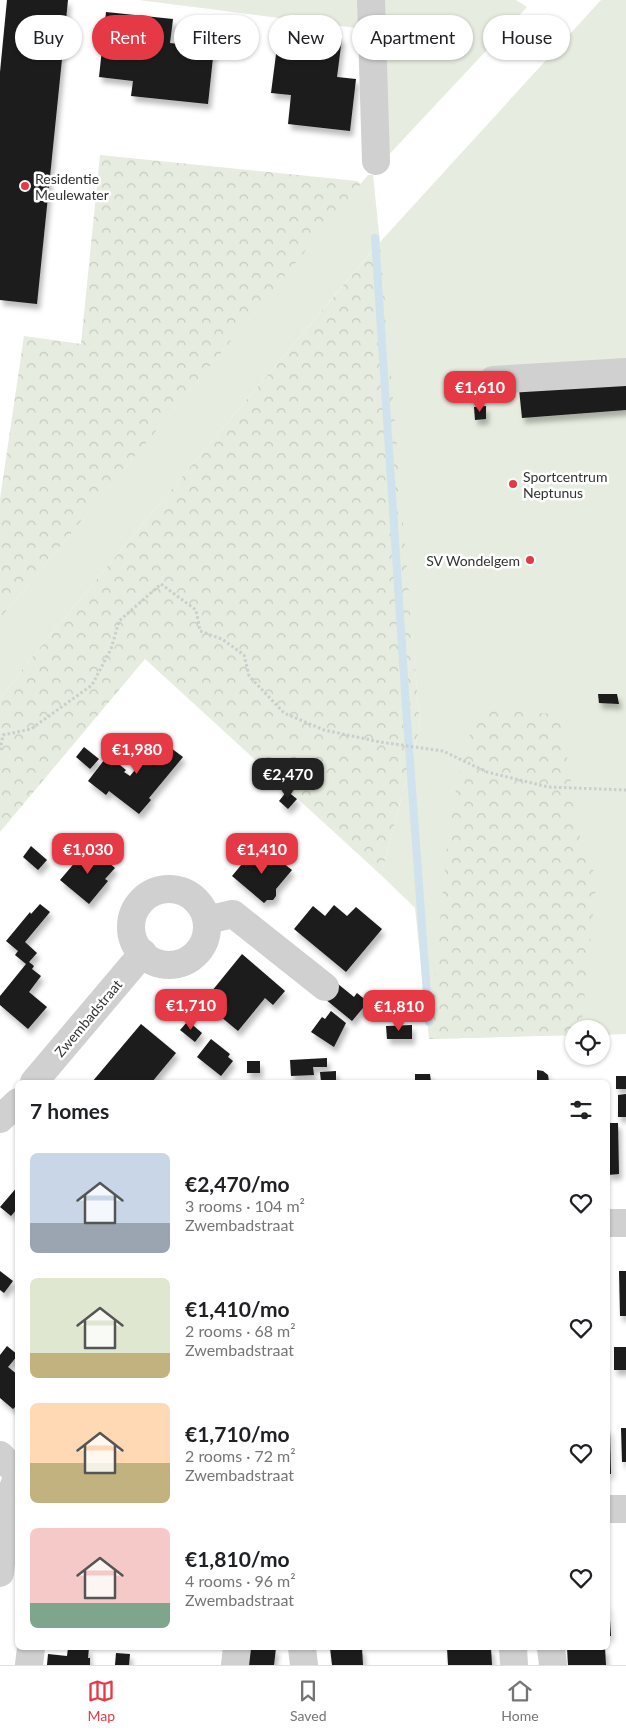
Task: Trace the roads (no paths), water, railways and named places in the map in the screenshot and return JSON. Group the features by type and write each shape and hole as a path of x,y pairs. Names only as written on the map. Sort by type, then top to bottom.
{"street":[{"path":"371,0 376,161"},
{"path":"493,380 626,372"},
{"path":"163,889 176,889 189,894 202,908 206,920 207,933 197,953 186,960 166,964 153,961 143,953 133,939 131,926 138,905 147,896 163,889"},
{"path":"206,920 232,914 325,987"},
{"name":"Zwembadstraat","path":"36,1080 143,953"},
{"path":"0,1086 15,1099"},
{"path":"0,1119 15,1105"},
{"path":"610,1223 626,1223"},
{"path":"0,1455 15,1471"},
{"path":"0,1573 8,1504 15,1483"},
{"path":"610,1509 626,1508"},
{"path":"29,1665 31,1650"},
{"path":"235,1665 237,1650"},
{"path":"302,1650 304,1665"},
{"path":"513,1650 514,1665"},
{"path":"551,1650 553,1665"}],"waterway":[{"path":"375,238 429,1022"}],"place":[{"name":"Residentie Meulewater","path":"25,186"},
{"name":"Sportcentrum Neptunus","path":"513,484"},
{"name":"SV Wondelgem","path":"530,560"}]}
